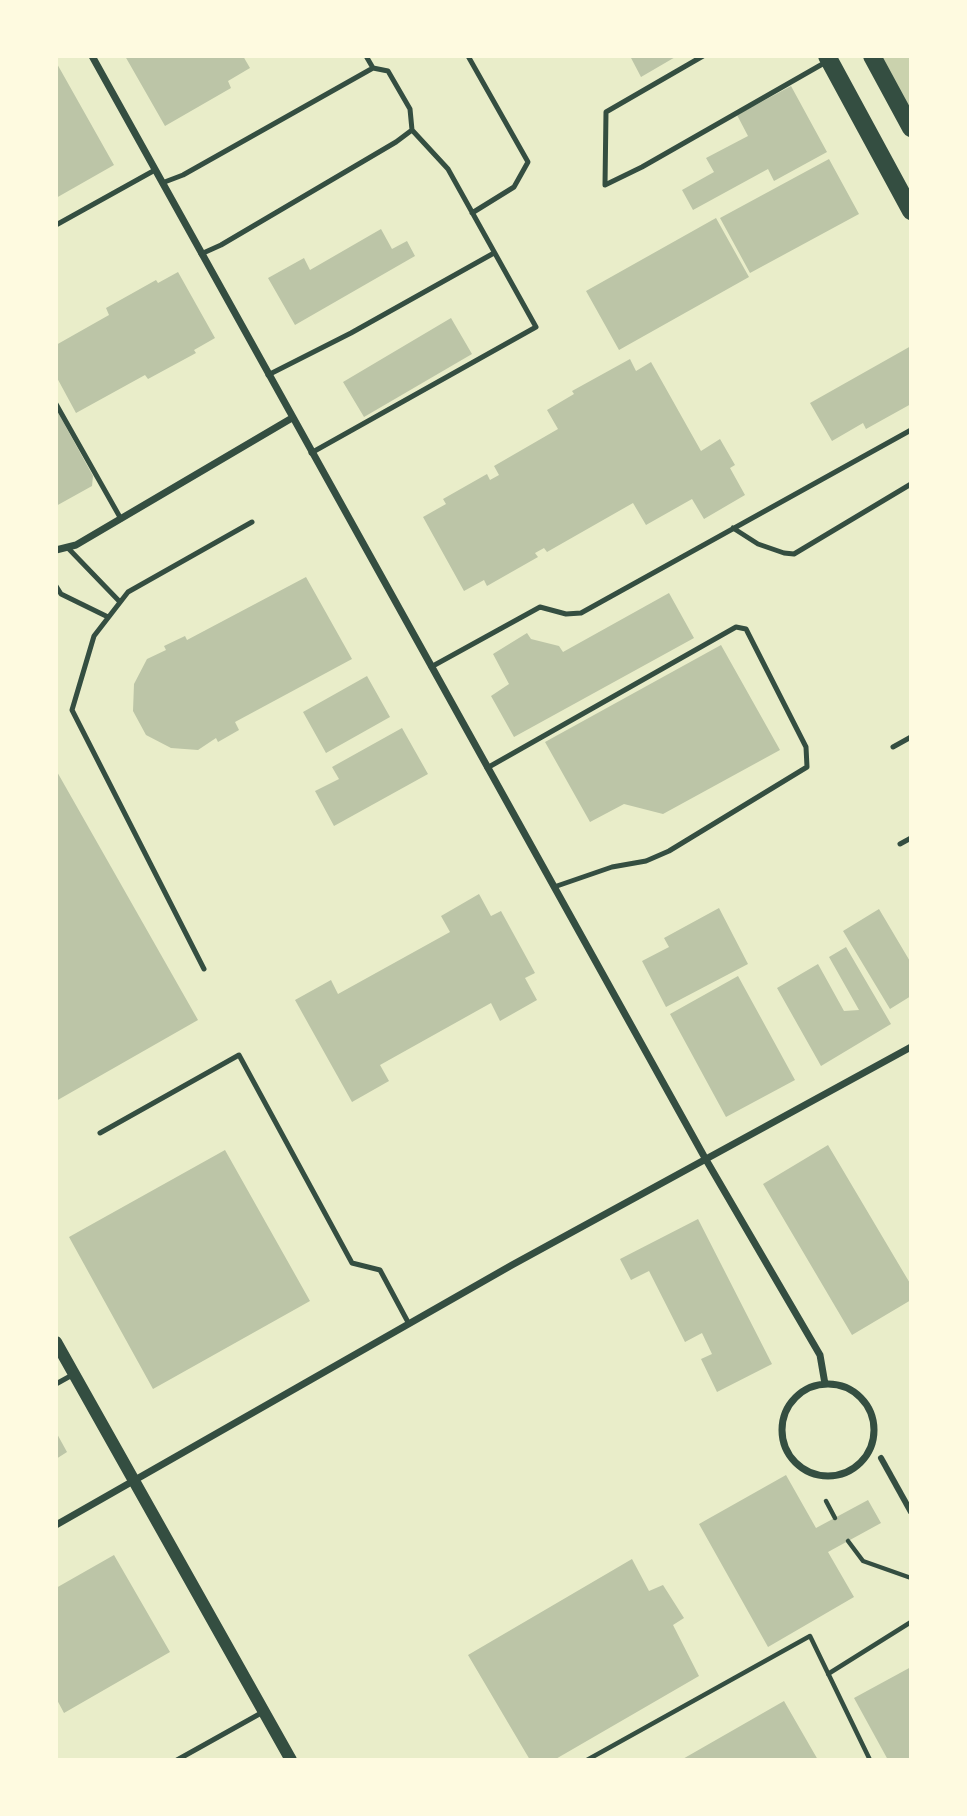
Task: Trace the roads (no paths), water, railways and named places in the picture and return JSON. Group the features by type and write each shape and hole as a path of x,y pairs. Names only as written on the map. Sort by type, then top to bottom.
{"main road":[{"path":"872,56 911,128"},
{"path":"828,58 911,211"}],"street":[{"path":"92,56 705,1158 820,1355 825,1384"},
{"path":"56,550 76,545 292,418"},
{"path":"56,1525 705,1158 911,1047"},
{"path":"56,1342 291,1760"},
{"path":"825,1384 841,1385 855,1392 866,1403 875,1431 869,1452 854,1469 825,1477 811,1474 798,1466 788,1454 782,1440 782,1424 787,1409 796,1396 810,1387 825,1384"},
{"path":"881,1458 911,1512"}],"lane":[{"path":"366,56 373,68"},
{"path":"468,56 528,162 514,187 472,213"},
{"path":"703,56 606,113 605,185 642,167 828,58"},
{"path":"162,183 183,175 373,68 388,71 410,109 412,130 448,169 536,327 311,453"},
{"path":"201,254 221,245 412,130"},
{"path":"56,225 155,170"},
{"path":"268,375 351,333 494,253"},
{"path":"56,404 121,519"},
{"path":"431,667 540,607 566,614 581,613 911,430"},
{"path":"733,528 758,544 794,554 911,484"},
{"path":"204,969 72,710 94,636 128,592 252,522"},
{"path":"67,547 120,602"},
{"path":"56,586 61,594 108,617"},
{"path":"487,768 736,627 746,629 806,747 807,767 669,851 646,861 612,867 554,887"},
{"path":"894,747 911,737"},
{"path":"900,844 911,838"},
{"path":"100,1133 239,1055 352,1263 380,1270 409,1324"},
{"path":"56,1384 74,1374"},
{"path":"177,1760 263,1712"}]}
